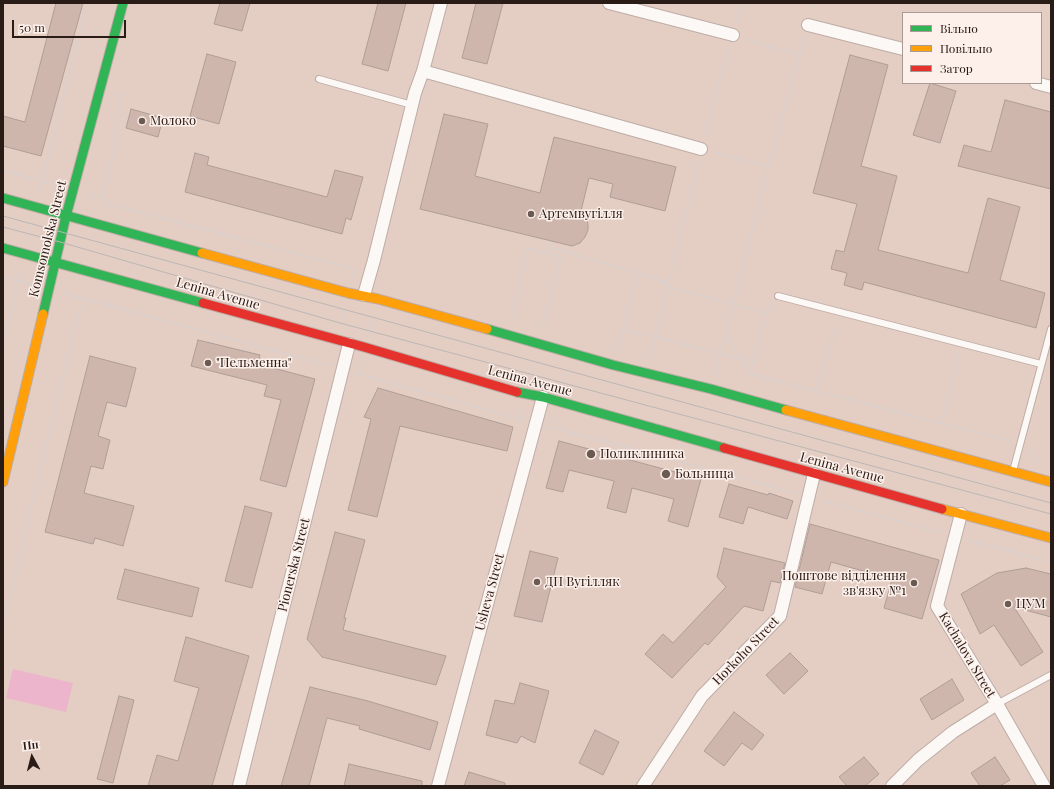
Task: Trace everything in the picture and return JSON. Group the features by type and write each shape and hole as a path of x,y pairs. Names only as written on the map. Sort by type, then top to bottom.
{"main road":[{"name":"Komsomolska Street","path":"3,482 66,216 123,3"},
{"path":"3,198 348,293 364,295 613,365 711,389 1051,482"},
{"name":"Lenina Avenue","path":"3,248 336,340 524,394 543,397 814,474 1051,538"}],"street":[{"path":"364,295 412,105 423,71 441,3"},
{"path":"609,3 733,35"},
{"path":"808,25 902,49"},
{"path":"423,71 701,149"},
{"path":"1040,84 1051,87"},
{"name":"Pionerska Street","path":"239,786 349,344"},
{"name":"Usheva Street","path":"438,786 543,397"},
{"name":"Horkoho Street","path":"643,786 702,696 780,616 814,474"},
{"name":"Kachalova Street","path":"962,514 937,606 997,704 1044,786"},
{"path":"892,786 918,760 953,732 997,704"}],"lane":[{"path":"319,79 412,105"},
{"path":"778,296 1041,364"},
{"path":"1013,471 1051,329"},
{"path":"997,704 1051,675"}],"path":[{"path":"3,345 42,181 88,3"},
{"path":"646,373 701,149 733,35 740,3"},
{"path":"711,389 769,166 814,3"},
{"path":"733,35 800,54"},
{"path":"100,90 122,96 114,129 115,148 102,197"},
{"path":"701,149 769,166"},
{"path":"3,171 102,197 109,204 370,273"},
{"path":"546,254 549,240"},
{"path":"548,247 638,273 669,284"},
{"path":"507,335 528,248 561,258"},
{"path":"329,366 355,269"},
{"path":"613,365 638,273"},
{"path":"3,277 1051,562"},
{"path":"662,281 668,287 766,313"},
{"path":"750,374 766,313 778,296"},
{"path":"3,625 82,298"},
{"path":"816,391 840,312"},
{"path":"623,330 753,362"},
{"path":"725,334 750,374 1020,443 1039,462"},
{"path":"942,423 963,344"}],"shaded area":[{"path":"13,669 73,683 66,712 6,698"}],"building":[{"path":"56,3 83,3 41,156 3,146 3,116 25,122"},
{"path":"220,3 250,3 242,31 214,24"},
{"path":"378,3 406,3 388,71 362,64"},
{"path":"476,3 503,3 487,64 462,58"},
{"path":"207,54 236,62 219,124 190,116"},
{"path":"850,55 888,65 861,166 897,176 878,250 968,273 988,198 1020,207 1000,280 1045,293 1036,328 864,282 862,290 844,285 847,273 831,269 836,250 844,252 857,204 813,193"},
{"path":"930,84 956,91 940,143 913,135"},
{"path":"1005,100 1051,112 1051,189 958,166 964,145 991,152"},
{"path":"131,109 163,118 158,137 126,128"},
{"path":"444,114 488,124 475,176 540,193 554,137 676,167 665,211 610,197 613,184 589,178 581,211 586,217 588,230 580,243 572,246 420,209"},
{"path":"195,153 209,157 207,165 327,197 335,170 363,177 351,220 346,218 342,234 185,192"},
{"path":"198,340 260,355 258,364 315,379 286,487 260,480 281,400 264,396 267,385 191,366"},
{"path":"90,356 136,368 126,407 107,402 98,436 110,440 103,469 91,466 84,493 134,506 123,546 95,538 93,544 45,532"},
{"path":"378,388 513,427 507,451 400,426 377,517 348,510 371,419 364,417"},
{"path":"559,441 701,479 688,527 668,521 674,499 632,488 626,513 607,508 614,481 569,470 563,492 546,488"},
{"path":"729,484 768,495 769,493 793,501 787,519 748,507 743,524 719,517"},
{"path":"245,506 272,513 252,588 225,581"},
{"path":"810,524 939,560 922,619 884,608 892,579 831,562 822,594 795,587"},
{"path":"335,532 365,540 344,618 346,618 343,630 446,656 436,685 322,657 307,639"},
{"path":"724,548 785,563 780,583 771,581 763,611 744,606 708,645 705,643 672,678 645,654 663,634 673,643 726,587 717,577"},
{"path":"530,551 558,558 542,622 514,616"},
{"name":"ЦУМ","path":"1026,568 1051,574 1051,617 1014,607 1043,652 1021,666 994,625 980,634 961,594 997,573"},
{"path":"125,569 199,588 192,617 117,599"},
{"path":"186,637 249,656 212,786 148,786 157,755 178,761 199,688 174,681"},
{"path":"790,653 808,671 784,694 766,675"},
{"path":"952,679 964,700 932,720 920,699"},
{"path":"520,683 549,691 535,743 521,736 517,743 486,735 495,700 514,704"},
{"path":"310,687 368,701 438,722 430,750 359,729 360,726 327,718 309,786 281,786"},
{"path":"119,696 134,700 113,783 97,779"},
{"path":"734,712 764,735 752,750 742,743 724,766 704,751"},
{"path":"595,730 619,742 603,775 579,763"},
{"path":"864,757 879,774 865,786 847,786 839,777"},
{"path":"995,757 1010,780 1000,786 980,786 971,773"},
{"path":"349,764 422,781 422,786 344,786"},
{"path":"469,772 505,783 505,786 464,786"}],"tram line":[{"path":"3,216 1051,503"},
{"path":"3,227 340,323 1051,514"}],"traffic: fast":[{"path":"43,314 66,216 123,3"},
{"path":"3,198 202,253"},
{"path":"3,248 203,303"},
{"path":"487,329 613,365 711,389 786,410"},
{"path":"517,392 543,397 724,448"}],"traffic: slow":[{"path":"202,253 487,329"},
{"path":"3,482 43,314"},
{"path":"786,410 1051,482"},
{"path":"942,509 1051,538"}],"traffic: jam":[{"path":"203,303 364,347 517,392"},
{"path":"724,448 942,509"}],"place":[{"name":"Молоко","path":"142,121"},
{"name":"Артемвугілля","path":"531,214"},
{"name":"\"Пельменна\"","path":"208,363"},
{"name":"Поликлиника","path":"591,454"},
{"name":"Больница","path":"666,474"},
{"name":"ДП Вугілляк","path":"537,582"},
{"name":"Поштове відділення зв'язку №1","path":"914,583"},
{"name":"ЦУМ","path":"1008,604"}]}
